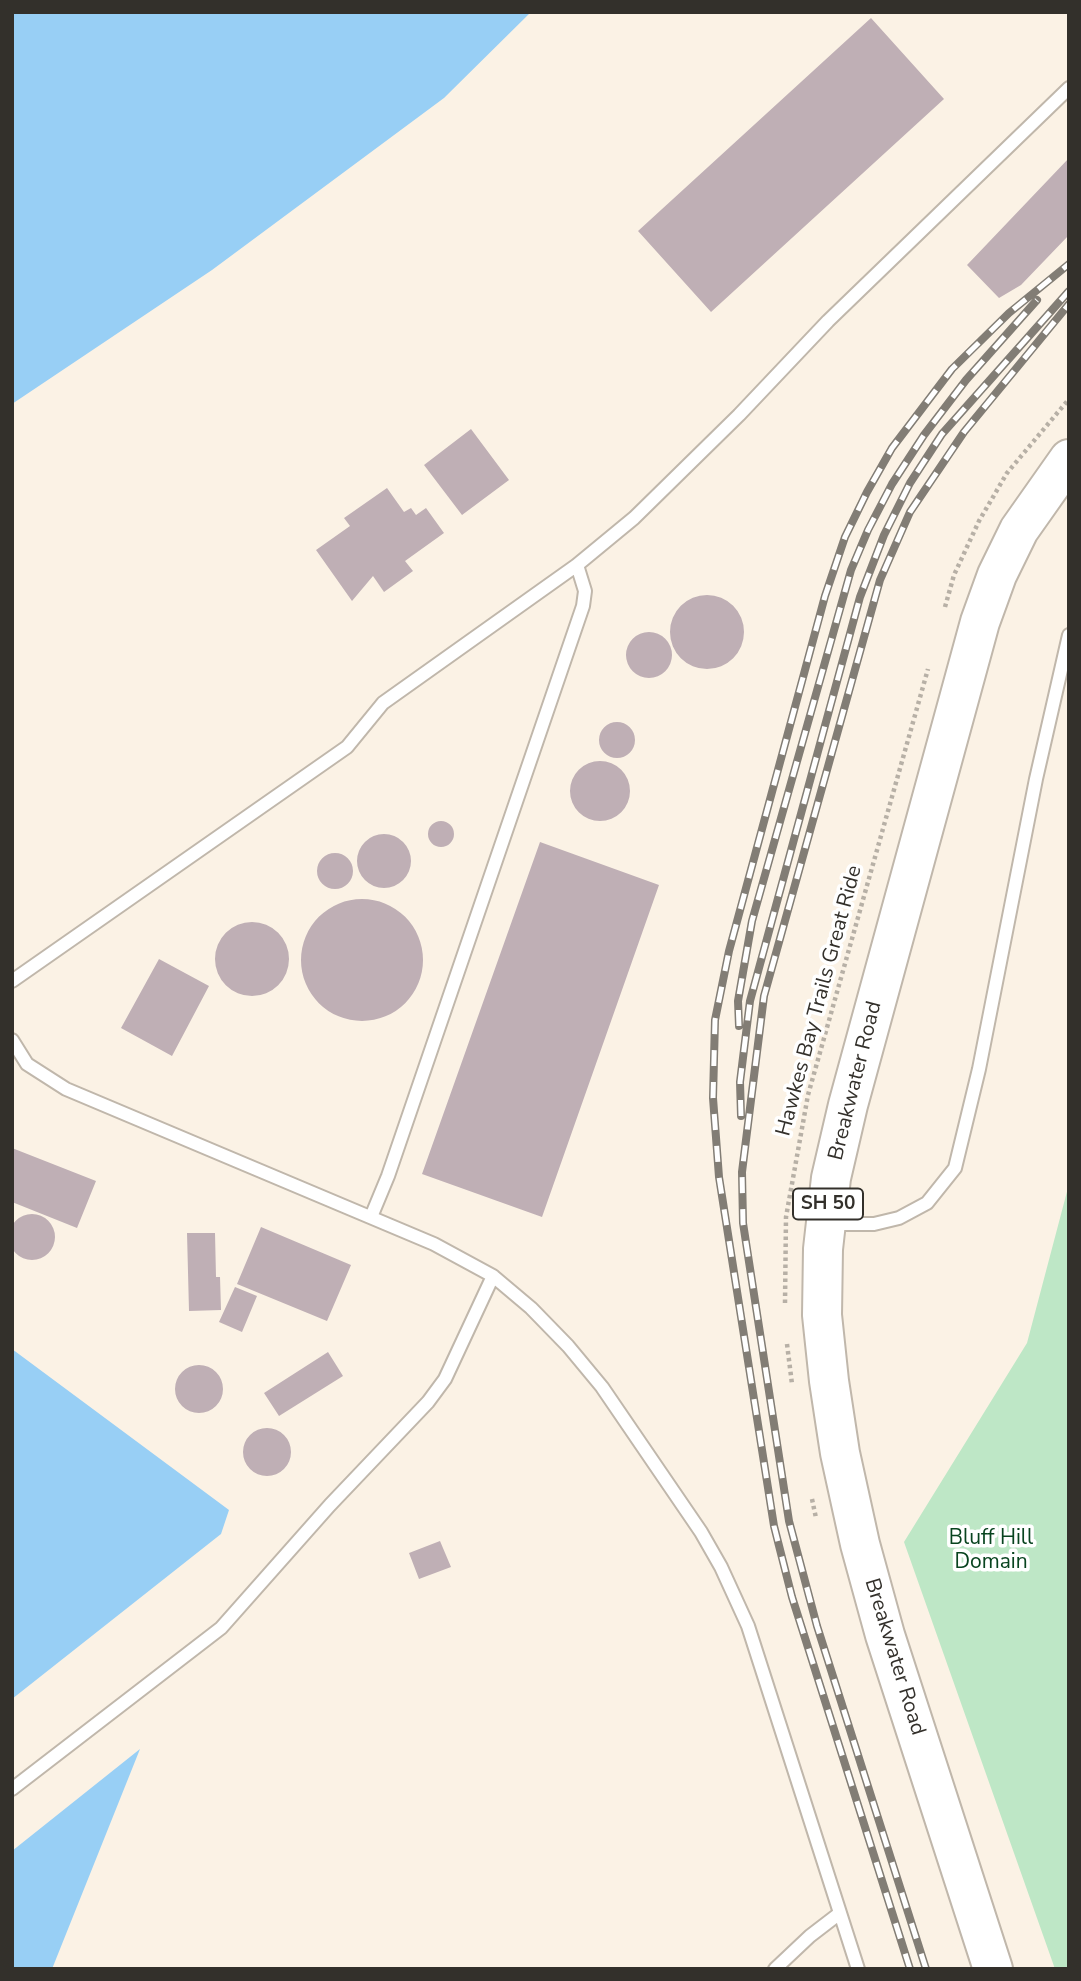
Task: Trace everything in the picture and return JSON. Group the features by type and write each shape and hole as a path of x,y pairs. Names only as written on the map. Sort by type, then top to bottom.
{"highway":[{"name":"Breakwater Road","path":"993,1969 885,1635 860,1544 840,1453 825,1343 822,1302 825,1224 831,1178 848,1105 980,622 996,575 1018,530 1069,458"}],"lane":[{"path":"12,981 347,747 383,703 576,565 635,518 739,415 828,321 1069,88"},
{"path":"371,1217 388,1176 583,606 585,591 576,565"},
{"path":"825,1224 874,1224 899,1218 927,1203 955,1168 979,1069 1036,779 1069,635"},
{"path":"12,1040 27,1064 66,1089 434,1244 493,1276 531,1308 602,1387 701,1532 721,1567 748,1626 858,1969"},
{"path":"12,1789 222,1628 330,1505 429,1402 445,1379 493,1276"},
{"path":"775,1969 810,1936 840,1913"}],"path":[{"path":"943,615 954,575 979,521 1007,473 1069,400"},
{"name":"Hawkes Bay Trails Great Ride","path":"785,1314 786,1217 808,1095 928,668"},
{"path":"787,1340 793,1392"},
{"path":"811,1495 817,1521"}],"green space":[{"name":"Bluff Hill Domain","path":"1069,1184 1069,1969 1055,1969 904,1542 1027,1343"}],"water":[{"path":"12,12 531,12 444,98 212,270 12,404"},
{"path":"12,1349 229,1510 221,1534 12,1699"},
{"path":"140,1749 52,1969 12,1969 12,1851"}],"building":[{"path":"871,18 944,99 711,312 638,231"},
{"path":"1069,158 1069,235 1021,285 999,298 967,265"},
{"path":"471,429 509,480 462,515 424,465"},
{"path":"387,488 404,512 411,508 416,515 426,508 444,533 405,561 413,571 384,592 373,576 352,601 316,550 350,526 344,518"},
{"path":"700,595 714,595 728,601 738,611 744,632 738,653 728,663 714,669 700,669 686,663 676,653 670,639 670,625 676,611 686,601"},
{"path":"649,632 666,638 672,655 666,672 649,678 632,672 626,655 632,638"},
{"path":"617,722 630,727 635,740 630,753 617,758 604,753 599,740 604,727"},
{"path":"594,761 606,761 625,774 630,791 628,803 617,816 606,821 594,821 575,808 570,797 570,785 583,766"},
{"path":"441,821 450,825 454,834 450,843 441,847 432,843 428,834 432,825"},
{"path":"384,834 403,842 411,861 403,880 384,888 365,880 357,861 365,842"},
{"path":"540,842 659,885 542,1217 422,1174"},
{"path":"335,853 348,858 353,871 348,884 335,889 322,884 317,871 322,858"},
{"path":"362,899 385,904 405,917 418,937 423,960 418,983 405,1003 385,1016 362,1021 339,1016 319,1003 306,983 301,960 306,937 319,917 339,904"},
{"path":"252,922 273,928 283,938 289,959 283,980 273,990 252,996 231,990 221,980 215,959 221,938 231,928"},
{"path":"159,959 209,986 172,1056 121,1028"},
{"path":"12,1148 96,1181 77,1228 12,1202"},
{"path":"32,1214 48,1221 55,1237 48,1253 32,1260 16,1253 9,1237 16,1221"},
{"path":"261,1227 351,1265 327,1321 237,1284"},
{"path":"187,1233 215,1233 216,1277 220,1277 221,1310 189,1311"},
{"path":"235,1287 257,1296 242,1332 219,1322"},
{"path":"328,1352 343,1376 279,1416 264,1393"},
{"path":"199,1365 216,1372 223,1389 216,1406 199,1413 182,1406 175,1389 182,1372"},
{"path":"267,1428 284,1435 291,1452 284,1469 267,1476 250,1469 243,1452 250,1435"},
{"path":"440,1541 451,1567 419,1579 409,1553"}],"railway":[{"path":"910,1969 792,1597 774,1526 719,1177 713,1098 715,1020 729,951 825,596 845,537 892,448 952,369 1009,313 1069,264"},
{"path":"741,1116 740,1082 750,1001 860,597 884,535 910,483 942,434 1069,291"},
{"path":"739,1026 738,1001 752,921 851,570 892,484 924,435 966,380 1037,300"},
{"path":"926,1969 817,1626 789,1521 743,1223 742,1172 764,996 880,580 910,512 964,432 1069,304"}]}
